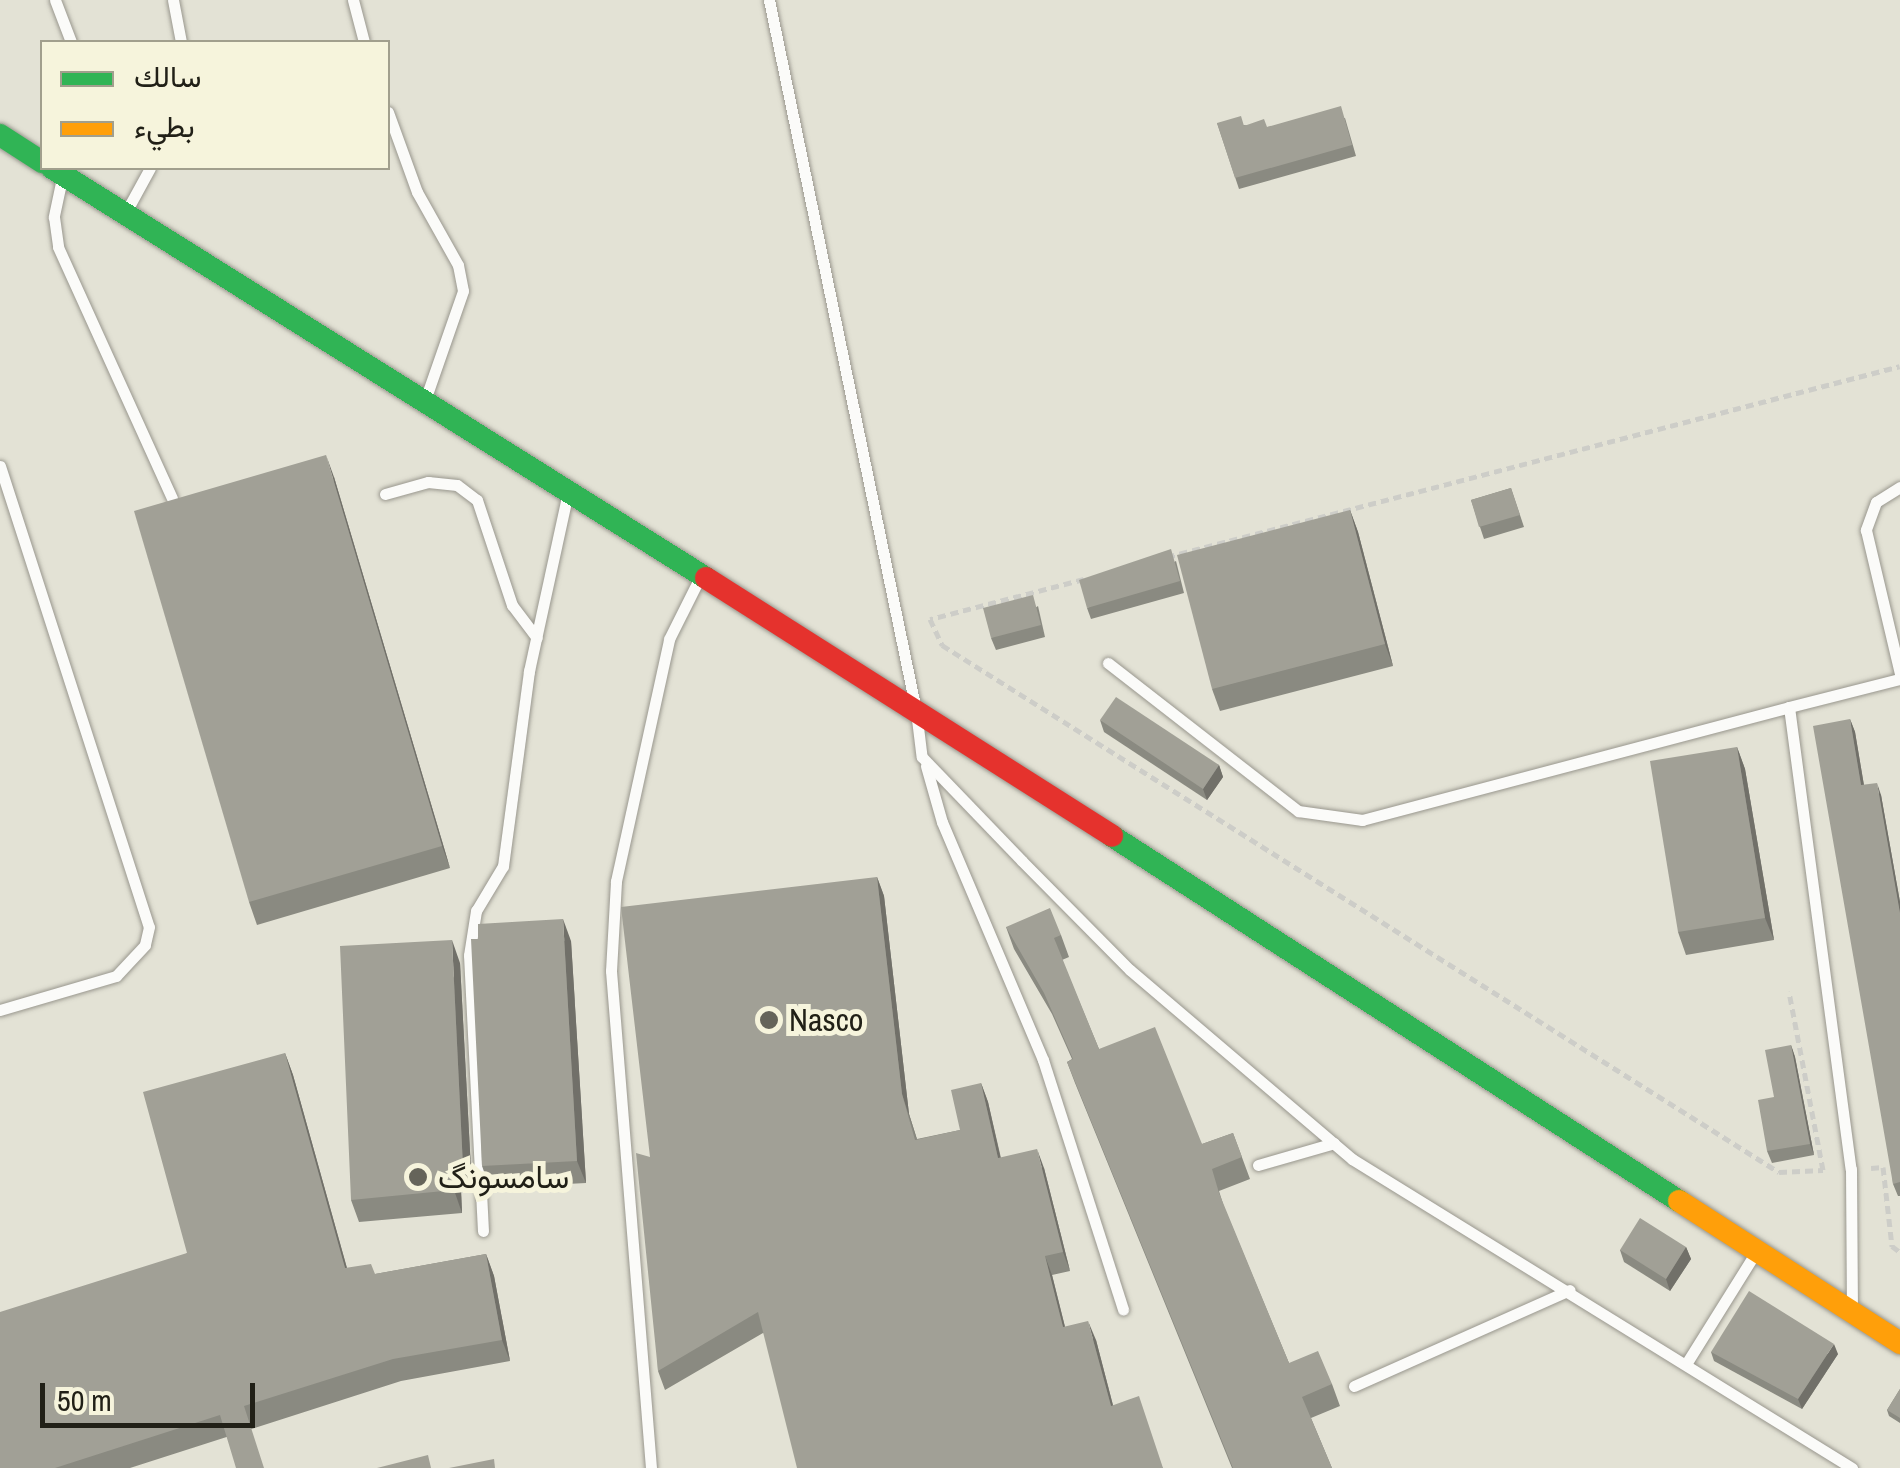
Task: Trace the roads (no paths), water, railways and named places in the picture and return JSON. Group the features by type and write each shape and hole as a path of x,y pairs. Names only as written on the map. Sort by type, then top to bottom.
{"street":[{"path":"0,135 40,159"},
{"path":"59,170 916,710 1900,1343"}],"lane":[{"path":"56,0 70,40"},
{"path":"173,0 182,40"},
{"path":"353,0 363,40"},
{"path":"769,0 916,710 922,757 942,822 1043,1060 1123,1309"},
{"path":"390,118 417,192 458,265 463,291 424,401"},
{"path":"56,170 54,217 58,247 172,498"},
{"path":"125,213 149,170"},
{"path":"0,466 149,926 145,945 116,976 0,1010"},
{"path":"386,494 428,482 457,484 477,500 512,606 537,638"},
{"path":"1108,663 1298,812 1362,820 1900,676 1866,530 1876,502 1900,487"},
{"path":"483,1231 469,955 476,911 503,866 537,638 568,492"},
{"path":"651,1468 613,935 616,881 669,640 701,575"},
{"path":"1788,707 1851,1169 1852,1312"},
{"path":"922,757 1130,970 1334,1144 1852,1468"},
{"path":"1258,1165 1334,1144"},
{"path":"1686,1364 1756,1251"},
{"path":"1354,1386 1570,1290"}],"place":[{"name":"Nasco","path":"769,1020"},
{"name":"سامسونگ","path":"418,1177"}]}
